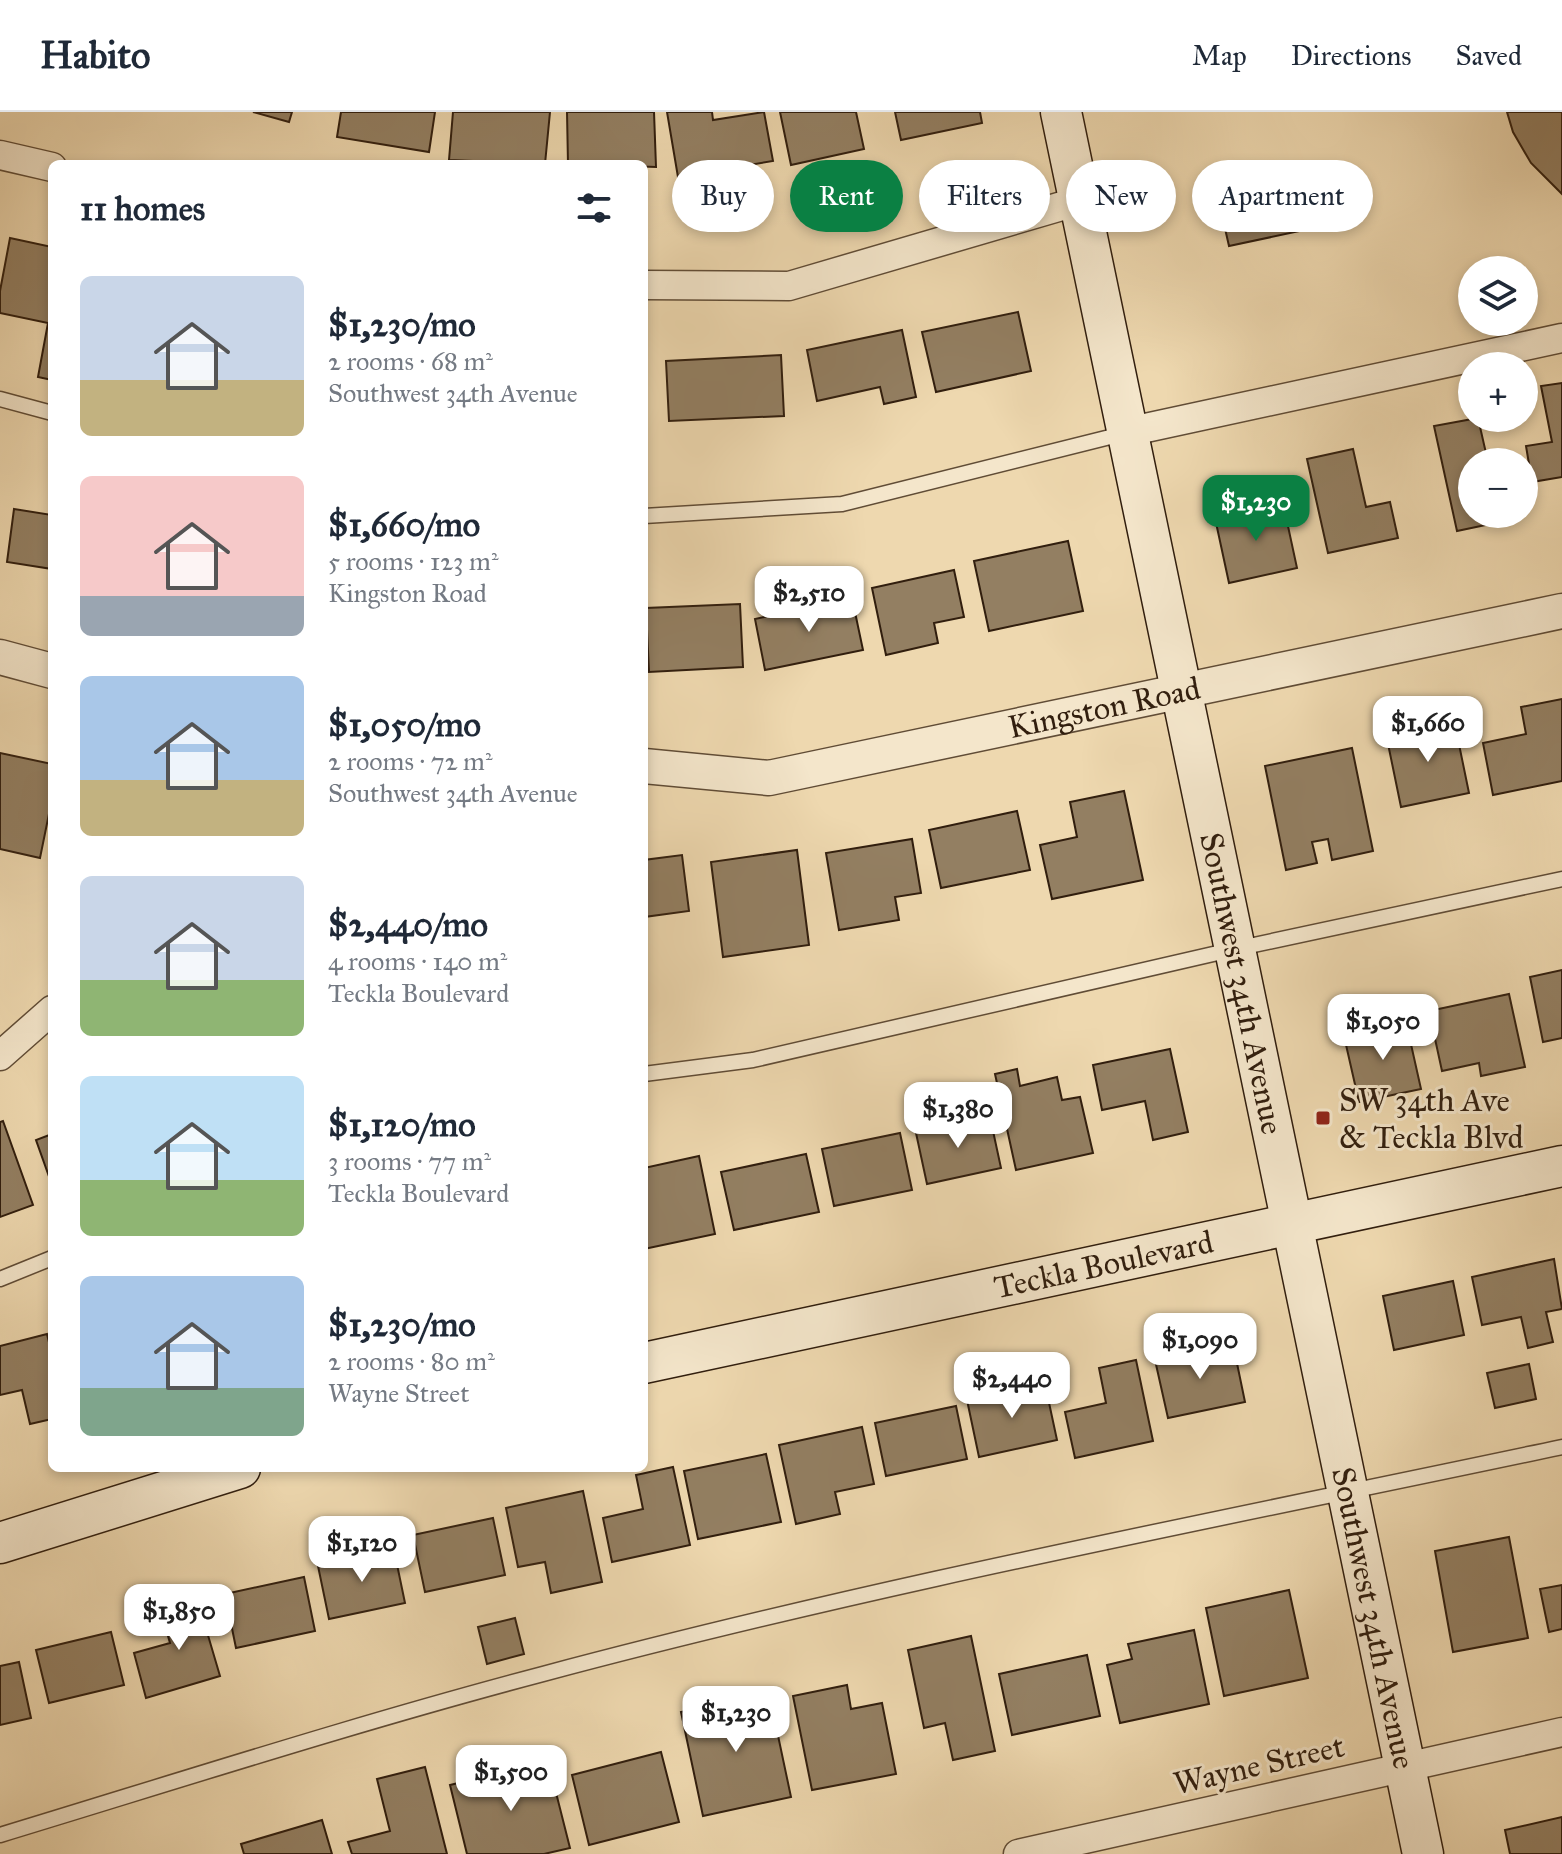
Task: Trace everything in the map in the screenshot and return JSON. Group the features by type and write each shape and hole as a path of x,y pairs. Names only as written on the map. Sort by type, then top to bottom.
{"main road":[{"name":"Southwest 34th Avenue","path":"1061,112 1071,160"},
{"name":"Southwest 34th Avenue","path":"1085,232 1423,1854"},
{"name":"Teckla Boulevard","path":"648,1362 1562,1166"},
{"path":"0,1543 227,1472"}],"street":[{"path":"0,155 48,166"},
{"path":"648,285 789,286 1066,205"},
{"path":"1127,432 1562,338"},
{"name":"Kingston Road","path":"648,766 769,778 1562,611"},
{"path":"0,657 48,670"},
{"path":"0,1056 48,1014"},
{"name":"Wayne Street","path":"1018,1854 1562,1732"}],"lane":[{"path":"0,399 48,412"},
{"path":"648,516 842,504 1127,432"},
{"path":"648,1073 753,1060 1235,949 1562,879"},
{"path":"0,1279 48,1260"},
{"path":"0,1835 542,1674 771,1618 1562,1447"}],"building":[{"path":"253,112 292,112 289,122"},
{"path":"341,112 435,112 429,152 337,137"},
{"path":"453,112 550,112 545,160 449,160"},
{"path":"567,112 654,112 656,167 648,167 648,160 568,160"},
{"path":"667,112 712,112 713,120 764,112 773,160 675,160"},
{"path":"780,112 856,112 864,149 814,160 790,160"},
{"path":"895,112 980,112 982,123 901,140"},
{"path":"1507,112 1562,112 1562,194 1531,163 1513,132"},
{"path":"1226,232 1295,232 1229,246"},
{"path":"10,238 48,246 48,323 0,313 0,291"},
{"path":"1018,312 1031,371 936,392 922,332"},
{"path":"48,323 48,379 38,377"},
{"path":"902,330 916,397 884,404 880,387 817,401 807,350"},
{"path":"781,355 784,416 669,421 666,361"},
{"path":"1562,383 1562,477 1538,481 1538,448 1526,446 1552,442 1541,386"},
{"path":"1458,422 1458,432 1481,432 1485,448 1458,448 1458,528 1471,528 1457,531 1434,426"},
{"path":"1353,449 1366,507 1390,502 1398,538 1328,553 1307,459"},
{"path":"1283,503 1297,568 1229,583 1215,518"},
{"path":"14,509 48,514 48,568 7,562"},
{"path":"1068,541 1083,611 989,631 974,561"},
{"path":"954,570 964,617 934,623 938,643 886,655 872,588"},
{"path":"852,598 863,650 765,670 755,619"},
{"path":"740,604 743,667 649,672 648,608"},
{"path":"1562,699 1562,781 1493,795 1483,743 1526,734 1521,707"},
{"path":"1454,720 1469,793 1401,807 1386,734"},
{"path":"1352,748 1373,851 1332,860 1328,839 1312,842 1317,863 1286,870 1265,766"},
{"path":"0,753 48,763 48,819 40,858 0,849"},
{"path":"1124,791 1143,880 1052,899 1040,845 1077,837 1070,802"},
{"path":"1017,811 1030,870 941,888 929,830"},
{"path":"912,839 921,893 895,897 899,920 839,930 826,853"},
{"path":"797,850 809,945 723,957 711,862"},
{"path":"682,855 689,911 648,916 648,859"},
{"path":"1562,970 1562,1038 1543,1042 1530,977"},
{"path":"1509,994 1525,1067 1481,1076 1479,1063 1442,1071 1429,1011"},
{"path":"1406,1022 1421,1089 1359,1102 1344,1036"},
{"path":"1170,1049 1188,1132 1153,1140 1145,1101 1102,1110 1093,1065"},
{"path":"1017,1069 1020,1086 1057,1077 1062,1100 1080,1097 1093,1153 1016,1170 995,1074"},
{"path":"990,1117 1001,1168 927,1184 916,1133"},
{"path":"3,1121 33,1205 0,1217 0,1122"},
{"path":"900,1133 912,1190 834,1206 822,1149"},
{"path":"48,1136 48,1174 36,1140"},
{"path":"806,1154 819,1212 734,1230 721,1172"},
{"path":"699,1156 715,1234 648,1248 648,1167"},
{"path":"1554,1259 1562,1309 1546,1312 1553,1342 1528,1348 1521,1317 1482,1325 1472,1277"},
{"path":"1453,1281 1464,1335 1394,1350 1383,1296"},
{"path":"47,1334 48,1420 30,1424 22,1390 0,1395 0,1346"},
{"path":"1233,1344 1245,1402 1168,1418 1155,1360"},
{"path":"1136,1360 1153,1441 1075,1458 1065,1412 1106,1403 1099,1368"},
{"path":"1529,1364 1536,1399 1495,1408 1487,1373"},
{"path":"1045,1384 1057,1440 979,1457 967,1400"},
{"path":"956,1406 967,1459 886,1476 875,1423"},
{"path":"862,1427 874,1484 835,1492 840,1514 796,1524 779,1445"},
{"path":"766,1454 781,1522 698,1539 684,1471"},
{"path":"673,1467 690,1545 612,1562 603,1518 643,1509 636,1475"},
{"path":"583,1491 602,1582 551,1593 545,1562 518,1567 506,1508"},
{"path":"493,1518 505,1575 425,1592 413,1535"},
{"path":"1509,1537 1528,1638 1453,1652 1435,1551"},
{"path":"394,1550 405,1603 329,1619 318,1566"},
{"path":"304,1577 315,1631 236,1648 225,1594"},
{"path":"1562,1585 1562,1629 1549,1632 1540,1589"},
{"path":"1289,1590 1308,1678 1224,1696 1206,1608"},
{"path":"197,1598 220,1676 146,1698 134,1653 170,1643 160,1608"},
{"path":"515,1618 524,1654 487,1664 478,1627"},
{"path":"1194,1630 1209,1704 1120,1723 1107,1665 1132,1659 1128,1644"},
{"path":"111,1632 124,1685 49,1703 36,1650"},
{"path":"971,1636 995,1751 953,1760 945,1723 924,1728 908,1650"},
{"path":"1087,1655 1100,1716 1012,1735 999,1674"},
{"path":"19,1662 31,1718 0,1725 0,1666"},
{"path":"847,1685 851,1709 882,1703 896,1774 812,1790 793,1696"},
{"path":"769,1693 791,1797 703,1816 681,1712"},
{"path":"661,1752 679,1822 589,1845 572,1775"},
{"path":"548,1761 570,1848 544,1854 467,1854 450,1785"},
{"path":"425,1767 447,1854 352,1854 348,1842 390,1831 377,1779"},
{"path":"1562,1817 1562,1854 1510,1854 1505,1830"},
{"path":"322,1820 332,1854 244,1854 241,1844"}],"place":[{"name":"SW 34th Ave & Teckla Blvd","path":"1323,1118"}]}
